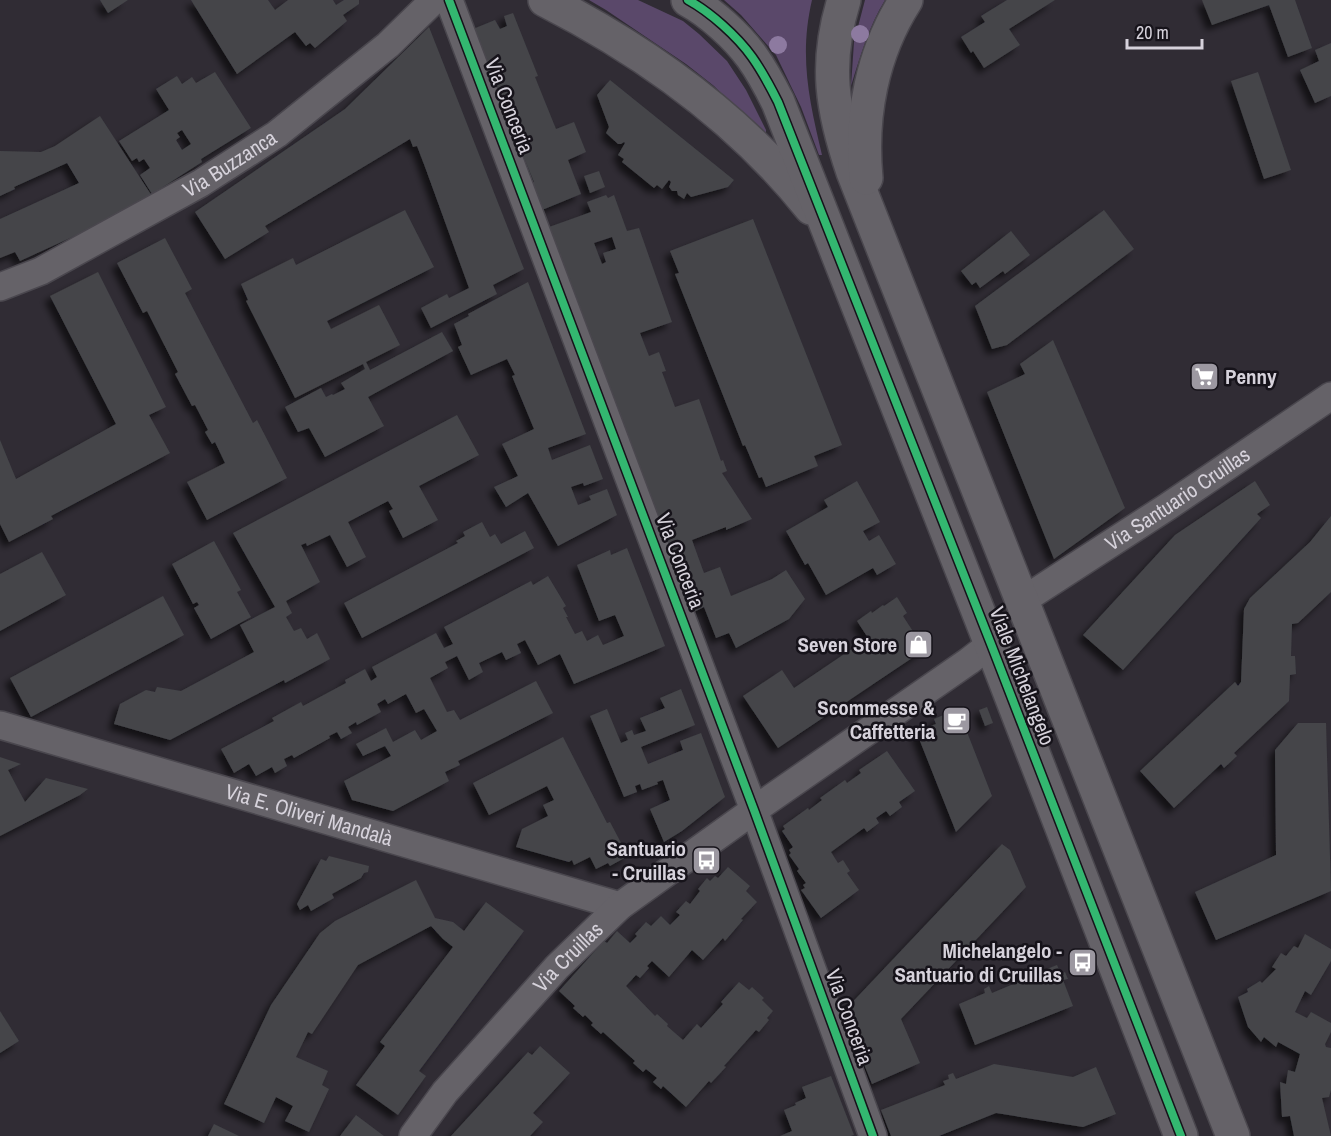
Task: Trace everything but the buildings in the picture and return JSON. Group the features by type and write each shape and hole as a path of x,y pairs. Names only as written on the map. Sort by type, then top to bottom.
{"street":[{"name":"Via Buzzanca","path":"0,287 41,271 191,189 277,134 388,45 434,0"},
{"name":"Via Conceria","path":"449,0 754,810 873,1136"},
{"path":"545,0 586,21 639,54 719,114 776,168 828,229"},
{"name":"Viale Michelangelo","path":"688,0 720,24 751,55 766,78 789,127 1180,1136"},
{"name":"Viale Michelangelo","path":"844,0 838,20 832,69 833,95 843,143 868,213 1233,1136"},
{"path":"868,213 864,141 870,86 887,35 906,0"},
{"name":"Via Santuario Cruillas","path":"1022,601 1167,507 1331,396"},
{"path":"754,810 991,644"},
{"name":"Via E. Oliveri Mandalà","path":"0,725 620,906"},
{"name":"Via Cruillas","path":"413,1136 446,1092 557,967 620,906 754,810"}],"shaded area":[{"path":"589,0 638,0 683,21 727,61 746,90 766,130 766,135 759,131 714,86 686,64"},
{"path":"724,0 812,0 806,40 807,78 822,155 819,155 801,107 776,55 741,15"},
{"path":"865,0 885,0 861,53 851,86 854,42"}],"cycle path":[{"path":"449,0 754,810 873,1136"},
{"path":"688,0 714,18 739,41 752,57 778,102 1181,1136"}],"place":[{"name":"Penny","path":"1204,377"},
{"name":"Seven Store","path":"918,645"},
{"name":"Scommesse & Caffetteria","path":"956,720"},
{"name":"Santuario - Cruillas","path":"707,861"},
{"name":"Michelangelo - Santuario di Cruillas","path":"1083,963"}]}
